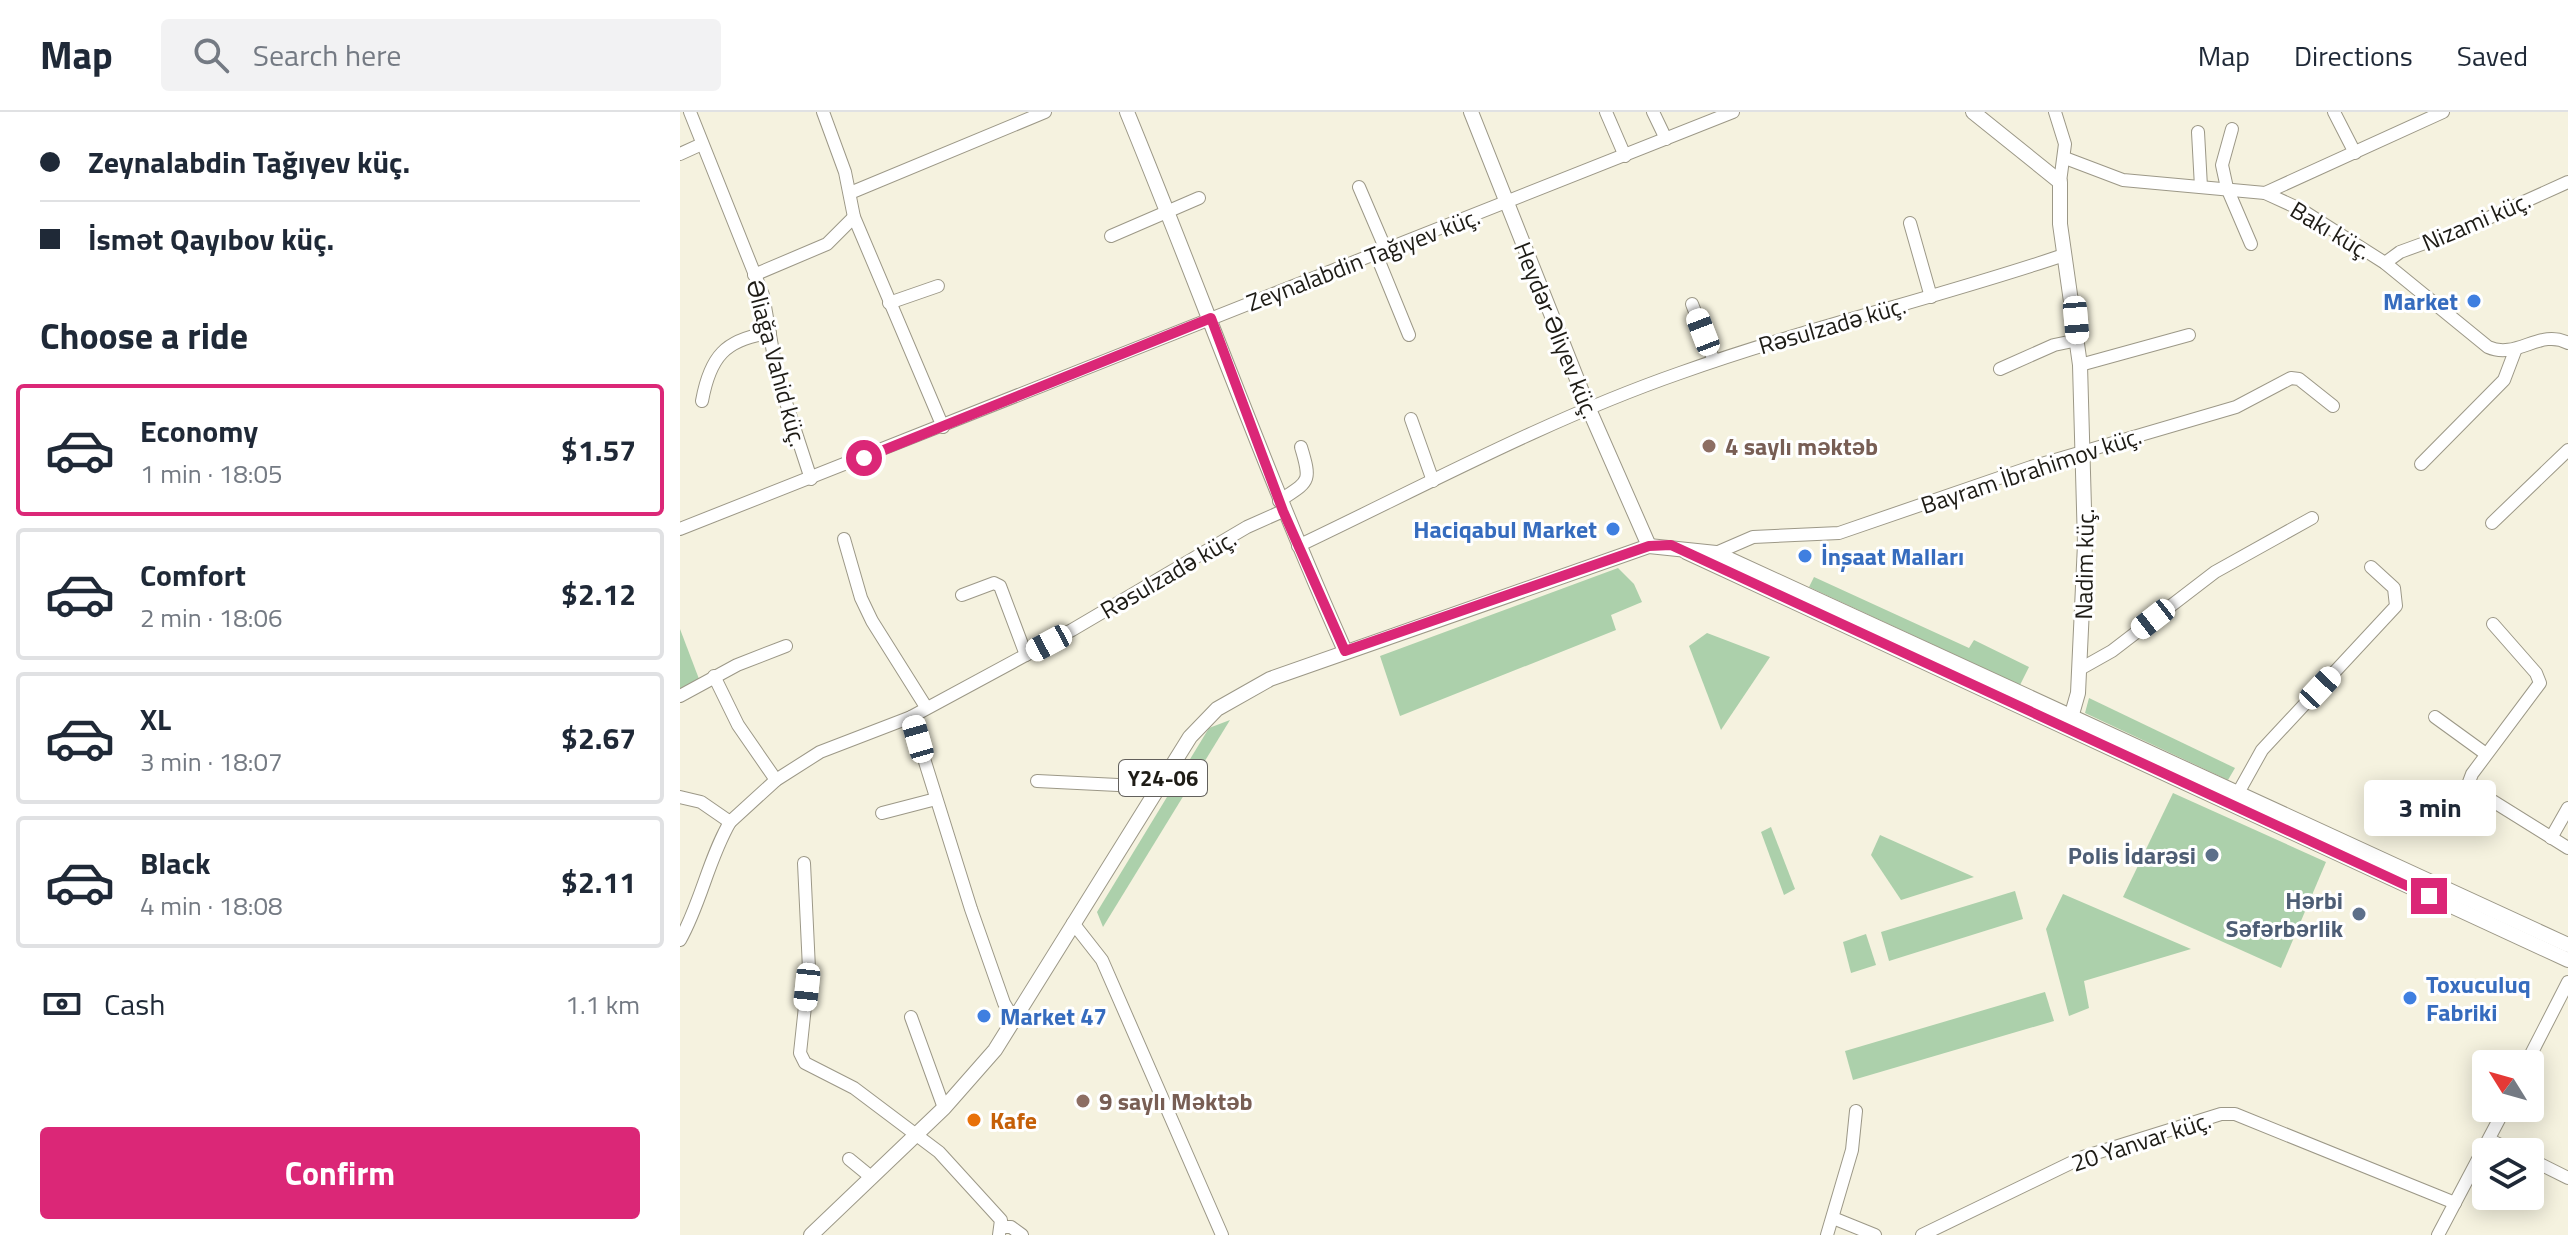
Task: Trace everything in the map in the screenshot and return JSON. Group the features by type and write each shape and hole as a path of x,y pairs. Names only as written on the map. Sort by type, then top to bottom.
{"main road":[{"path":"1127,112 1211,318 1281,506 1345,651"},
{"name":"Heydər Əliyev küç.","path":"1471,112 1588,407 1649,546"},
{"path":"1973,112 2060,182"},
{"name":"Nadim küç.","path":"2060,182 2064,255 2078,340 2084,454 2085,558 2080,669 2070,722"},
{"name":"Y24-06","path":"811,1235 944,1108 988,1058 1155,790 1190,737 1217,709 1270,679 1649,546 1716,553 2568,960"},
{"name":"Y24-06","path":"1678,548 2238,793 2568,945"}],"street":[{"name":"Əliağa Vahid küç.","path":"690,112 763,295 788,416 811,479"},
{"path":"823,112 850,193 854,217 943,427"},
{"path":"850,193 1045,112"},
{"path":"1606,112 1625,156"},
{"path":"1653,112 1666,139"},
{"name":"Zeynalabdin Tağıyev küç.","path":"680,529 1733,112"},
{"name":"Nadim küç.","path":"2055,112 2063,132 2065,158 2060,182"},
{"path":"2334,112 2355,153"},
{"path":"2265,193 2443,112"},
{"path":"2232,129 2222,165 2227,188 2251,244"},
{"path":"2198,132 2201,187"},
{"path":"680,154 702,144"},
{"name":"Bakı küç.","path":"2065,158 2123,180 2265,193 2300,209 2385,263 2488,347 2498,352 2515,351"},
{"name":"Nizami küç.","path":"2385,263 2400,252 2466,228 2568,182"},
{"path":"1359,187 1409,335"},
{"path":"1111,236 1199,198"},
{"path":"754,275 827,244 854,217"},
{"path":"1910,223 1931,297"},
{"name":"Rəsulzadə küç.","path":"1298,546 1588,407 1816,328 1931,297 2064,255"},
{"path":"889,303 938,286"},
{"path":"1692,304 1714,361"},
{"path":"702,401 707,372 732,343 747,336 770,333"},
{"path":"2080,365 2156,347 2189,335"},
{"path":"2421,464 2504,380 2515,351 2551,337 2568,343"},
{"path":"2000,369 2054,345 2078,340"},
{"name":"Bayram İbrahimov küç.","path":"1716,553 1753,537 1839,533 2031,467 2084,454 2236,407 2291,378 2299,379 2333,406"},
{"path":"1411,419 1433,481"},
{"name":"Rəsulzadə küç.","path":"730,822 776,780 820,752 911,717 1026,655 1281,506 1307,482 1309,475 1301,447"},
{"path":"2492,523 2568,450"},
{"path":"2080,669 2112,651 2215,572 2312,518"},
{"path":"844,539 861,598 872,621 926,707"},
{"path":"2238,793 2262,750 2396,606 2394,588 2371,567"},
{"path":"962,595 994,583 1000,586 1026,655"},
{"path":"2493,624 2536,673 2540,683 2486,754 2469,782 2475,790 2568,848"},
{"path":"680,696 714,676 786,646"},
{"path":"714,676 738,725 776,780"},
{"path":"911,717 984,946 1014,1020"},
{"path":"2435,717 2486,754"},
{"path":"1037,781 1124,785 1155,790"},
{"path":"680,795 701,802 730,822 706,871 694,913 680,940"},
{"path":"882,813 936,799"},
{"path":"2551,838 2568,808"},
{"path":"804,863 809,969 800,1053 805,1063 854,1088 952,1163 1001,1220 1001,1231 1011,1227 1022,1235"},
{"path":"1073,923 1102,960 1222,1235"},
{"path":"2533,1050 2568,982"},
{"path":"911,1017 944,1108"},
{"path":"1827,1235 1852,1150 1856,1111"},
{"name":"20 Yanvar küç.","path":"1923,1235 2083,1157 2221,1114 2235,1114 2455,1203"},
{"path":"849,1159 871,1177"},
{"path":"2544,1166 2568,1178"},
{"path":"2438,1235 2472,1172"},
{"path":"1833,1218 1875,1235"}],"green space":[{"path":"1618,568 1634,584 1642,602 1611,615 1616,630 1400,716 1380,656"},
{"path":"1814,577 1969,648 1974,640 2029,667 2020,685 1809,587"},
{"path":"680,629 699,679 680,690"},
{"path":"1707,633 1770,657 1721,730 1689,646"},
{"path":"2089,698 2235,768 2228,780 2085,713"},
{"path":"1230,720 1103,927 1097,912 1209,728"},
{"path":"2173,793 2326,862 2281,968 2123,897"},
{"path":"1771,827 1795,889 1784,895 1761,832"},
{"path":"1880,835 1974,877 1901,900 1871,855"},
{"path":"2015,891 2023,919 1889,961 1881,932"},
{"path":"2063,894 2191,949 2084,981 2089,1008 2069,1016 2046,929"},
{"path":"1866,934 1876,965 1851,973 1843,942"},
{"path":"2045,992 2054,1021 1853,1080 1845,1051"}],"place":[{"name":"Market","path":"2474,301"},
{"name":"4 saylı məktəb","path":"1709,446"},
{"name":"Haciqabul Market","path":"1613,529"},
{"name":"İnşaat Malları","path":"1805,556"},
{"name":"Polis İdarəsi","path":"2212,855"},
{"name":"Hərbi Səfərbərlik","path":"2359,914"},
{"name":"Toxuculuq Fabriki","path":"2410,998"},
{"name":"Market 47","path":"984,1016"},
{"name":"9 saylı Məktəb","path":"1083,1101"},
{"name":"Kafe","path":"974,1120"}],"route":[{"path":"864,458 1211,318 1283,511 1345,651 1649,546 1671,545 2429,896"}]}
